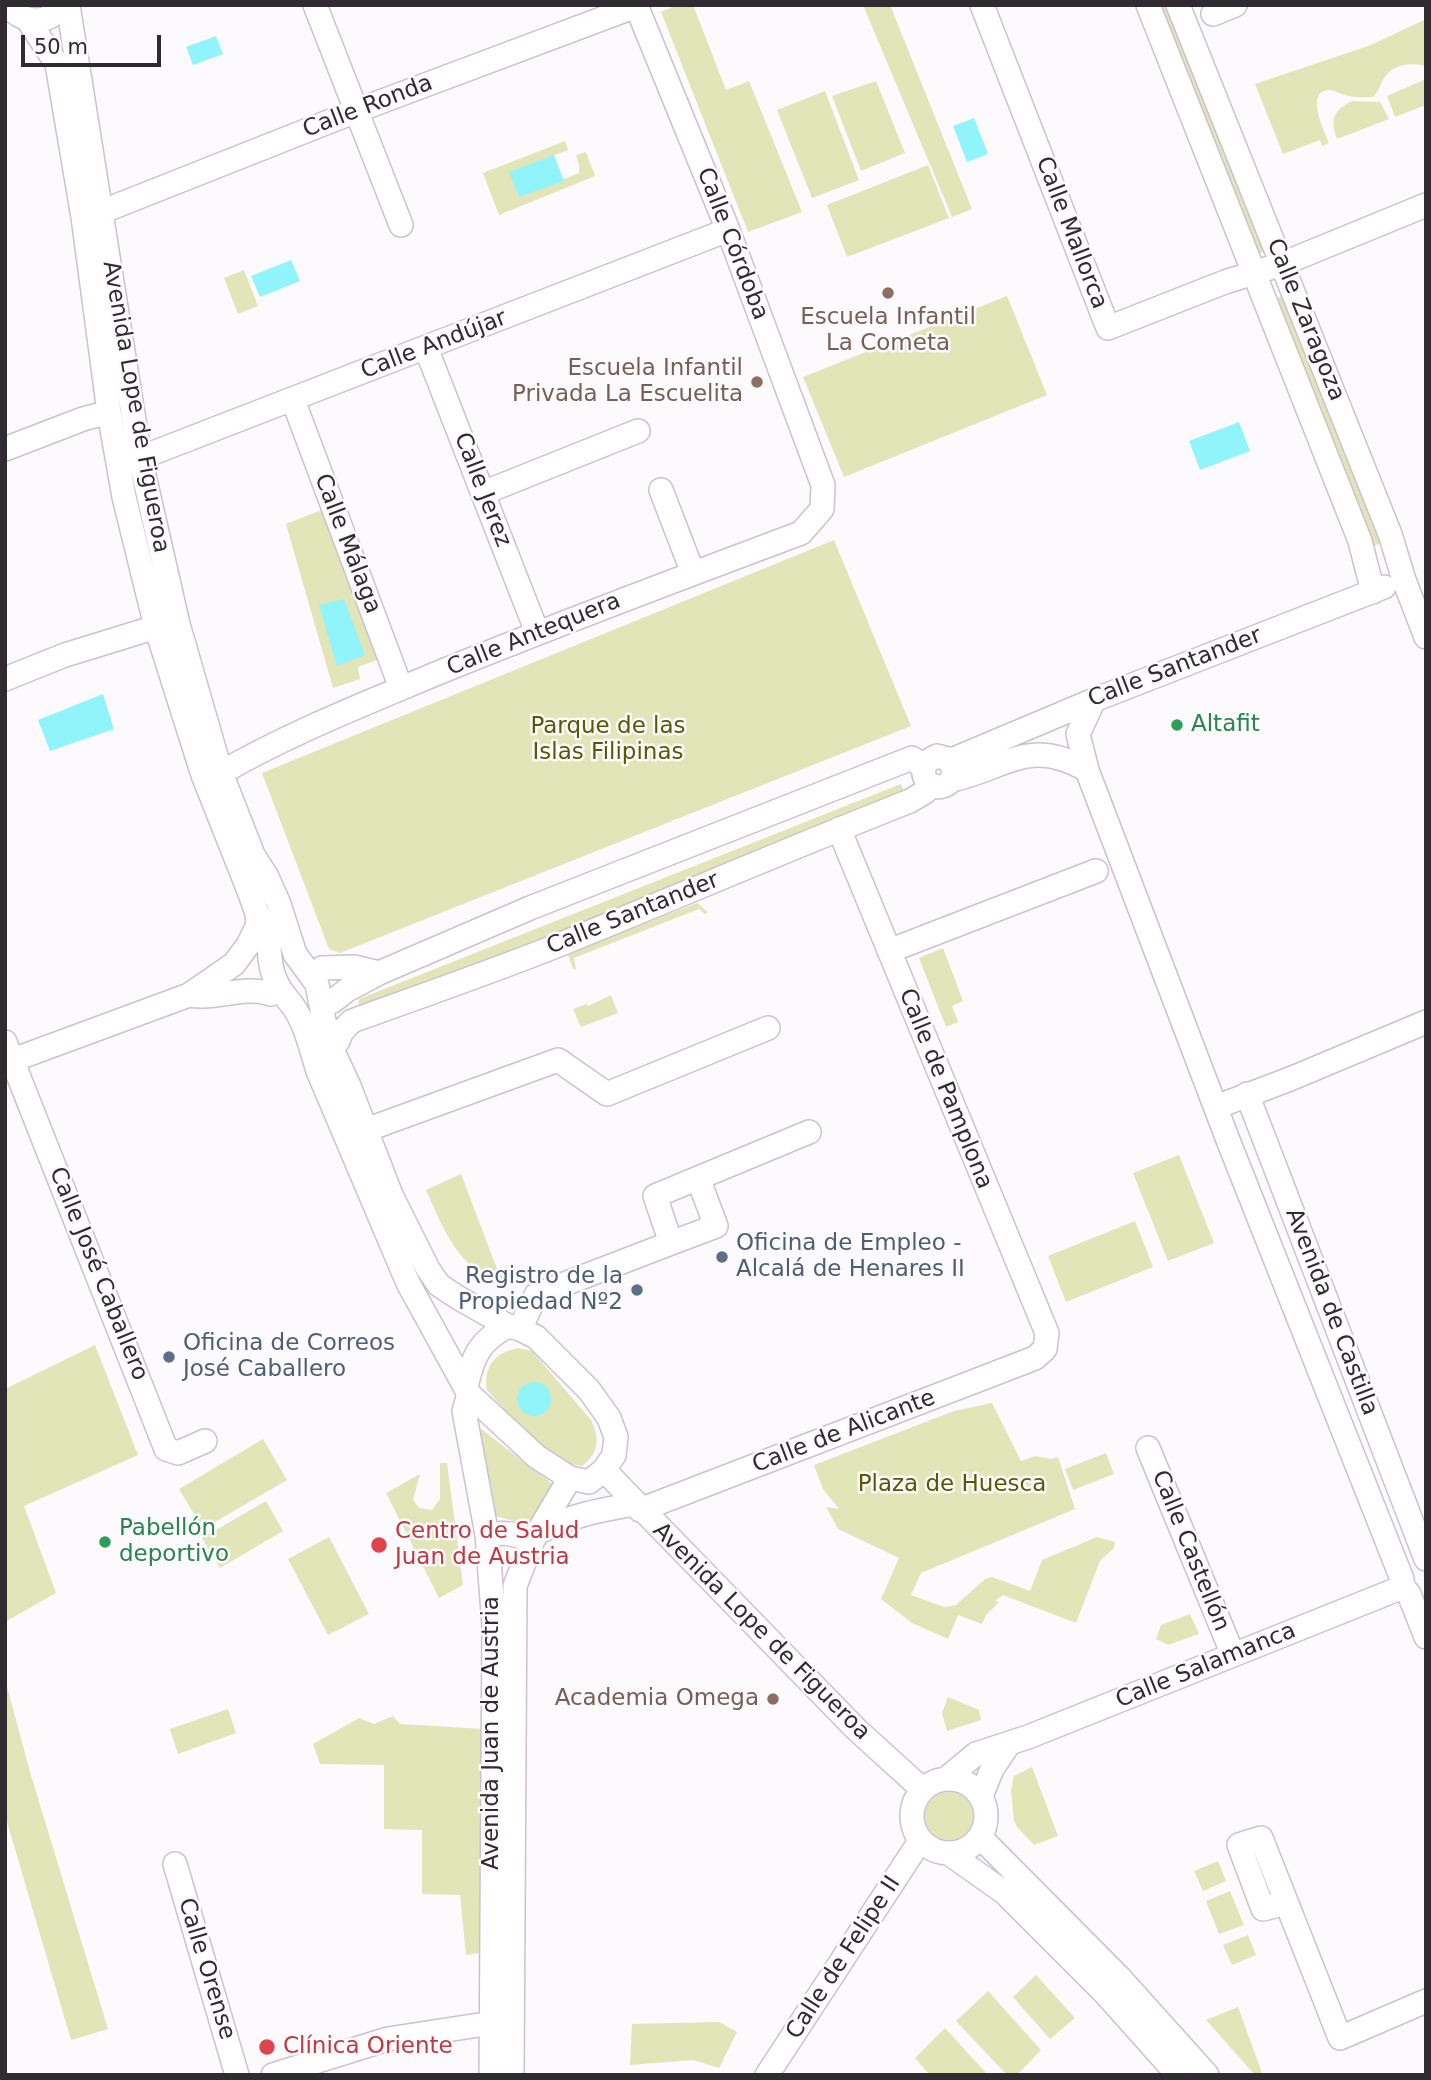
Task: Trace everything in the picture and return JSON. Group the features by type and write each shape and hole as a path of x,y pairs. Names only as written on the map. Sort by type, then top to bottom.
{"street":[{"name":"Avenida Lope de Figueroa","path":"8,5 19,16 28,20 54,58 60,74 83,217 109,412 124,497 156,627 203,775 257,919 269,936 266,969 300,1046 312,1052"},
{"name":"Avenida Lope de Figueroa","path":"65,5 140,458 178,624 221,774 253,855 325,989 337,1042 391,1195 428,1269 439,1285 536,1337 589,1390 609,1418 616,1437 614,1455 604,1470 637,1507 856,1729 922,1789"},
{"path":"28,20 46,19 65,5"},
{"path":"315,5 401,225"},
{"name":"Calle Mallorca","path":"982,5 1108,328 1225,282 1282,264 1426,205"},
{"name":"Calle Zaragoza","path":"1148,5 1360,541 1373,592"},
{"name":"Calle Zaragoza","path":"1178,5 1390,534 1426,637"},
{"path":"1213,14 1235,5"},
{"name":"Calle Ronda","path":"101,212 356,111 636,6"},
{"name":"Calle Córdoba","path":"636,6 728,230 823,485"},
{"name":"Calle Andújar","path":"140,458 728,230"},
{"name":"Calle Jerez","path":"426,348 537,632"},
{"name":"Calle Málaga","path":"293,400 401,688"},
{"path":"5,449 83,419 109,412"},
{"path":"482,493 638,431"},
{"name":"Calle Antequera","path":"221,774 256,753 401,688 537,632 801,533 822,509 823,485"},
{"path":"661,490 693,573"},
{"name":"Calle Santander","path":"950,769 954,759 1094,699 1404,580"},
{"path":"5,679 65,655 156,627"},
{"name":"Avenida de Castilla","path":"1094,699 1078,734 1087,770 1216,1107 1410,1589 1426,1636"},
{"path":"926,776 941,787 950,769 1033,753 1071,761 1087,770"},
{"name":"Calle Santander","path":"325,989 347,990 368,975 556,897 912,758 926,776 925,792 910,801 545,950 352,1021 342,1031 337,1042"},
{"name":"Calle de Pamplona","path":"839,830 1047,1333 1045,1349"},
{"path":"889,951 1093,872"},
{"name":"Avenida Lope de Figueroa","path":"284,916 295,954 325,989 327,1032 337,1042"},
{"path":"225,982 248,945 257,919"},
{"path":"8,1055 189,995 206,982 225,982 239,993 257,991 266,969 282,949 295,954"},
{"name":"Calle Santander","path":"325,989 355,967 368,975"},
{"name":"Avenida Lope de Figueroa","path":"266,969 293,1005 408,1283 468,1390 537,1457 570,1478"},
{"path":"225,982 237,970 266,969"},
{"name":"Calle Santander","path":"337,1042 339,1011 358,993 368,975"},
{"path":"293,1005 301,1009 325,989"},
{"path":"1216,1107 1426,1022"},
{"path":"366,1130 558,1060 607,1094 768,1028"},
{"name":"Calle José Caballero","path":"8,1055 166,1449 178,1453 205,1441"},
{"name":"Avenida de Castilla","path":"1247,1094 1426,1559"},
{"path":"671,1243 655,1195 809,1132"},
{"path":"514,1327 536,1295 716,1226 698,1178"},
{"name":"Avenida Juan de Austria","path":"491,2075 494,1625 487,1535 464,1411 478,1348 498,1331 514,1327"},
{"name":"Calle de Alicante","path":"534,1537 554,1524 588,1512 637,1507 1035,1358 1045,1349"},
{"name":"Calle Castellón","path":"1148,1448 1233,1655"},
{"path":"570,1478 589,1482 604,1470"},
{"name":"Avenida Juan de Austria","path":"512,2075 515,1586 534,1537 570,1478"},
{"path":"487,1535 503,1532 534,1537"},
{"path":"1410,1589 1405,1571 1412,1565 1426,1566"},
{"name":"Calle Salamanca","path":"947,1778 976,1754 1009,1745 1233,1655 1410,1589"},
{"path":"981,1796 992,1769 1009,1745"},
{"path":"947,1778 967,1783 981,1796 986,1817 985,1827 972,1846 962,1852 950,1854 939,1852 920,1840 914,1831 912,1809 922,1789 947,1778"},
{"path":"980,1837 1119,1977 1207,2075"},
{"name":"Calle de Felipe II","path":"766,2075 920,1840"},
{"path":"950,1854 1005,1893 1105,1993 1178,2075"},
{"name":"Calle Orense","path":"175,1864 237,2075"},
{"path":"1286,1903 1340,2038 1424,2006"},
{"path":"273,2075 388,2039 492,2023 513,1996"}],"green space":[{"path":"677,5 693,5 726,90 749,81 802,212 748,232 661,12"},
{"path":"863,5 890,5 972,209 952,217"},
{"path":"1157,5 1169,5 1265,250 1260,254 1258,254"},
{"path":"1426,19 1426,66 1408,64 1397,67 1384,78 1373,97 1352,97 1331,90 1322,92 1318,97 1318,113 1329,143 1322,146 1320,140 1283,154 1255,84 1371,45"},
{"path":"1426,79 1426,105 1395,117 1387,96"},
{"path":"876,81 905,153 861,171 832,96"},
{"path":"825,91 859,180 812,198 777,110"},
{"path":"1352,101 1380,102 1389,119 1337,139 1335,116"},
{"path":"565,141 568,150 510,172 519,197 579,173 576,155 586,152 595,176 499,215 483,173"},
{"path":"928,165 949,218 847,257 827,205"},
{"path":"244,270 258,306 238,314 224,278"},
{"path":"1284,295 1383,542 1372,547 1273,300"},
{"path":"1007,296 1047,395 844,477 803,377"},
{"path":"324,509 382,658 358,667 360,679 333,688 286,524"},
{"name":"Parque de las Islas Filipinas","path":"834,540 911,726 340,953 329,949 262,773"},
{"path":"901,784 906,797 358,1012 359,999"},
{"path":"697,903 708,912 705,914 699,909 574,958 576,969 573,969 569,953"},
{"path":"943,948 963,1001 952,1006 958,1022 946,1027 919,958"},
{"path":"611,995 618,1013 581,1027 573,1009 586,1004 588,1006"},
{"path":"1179,1155 1214,1243 1168,1261 1133,1173"},
{"path":"461,1174 499,1274 509,1271 512,1278 508,1282 478,1271 466,1261 439,1220 426,1190"},
{"path":"1135,1221 1153,1267 1066,1302 1048,1256"},
{"path":"95,1345 138,1455 24,1506 56,1593 5,1622 5,1389"},
{"path":"518,1348 532,1351 591,1420 597,1439 595,1451 582,1466 567,1463 541,1448 487,1390 487,1374 492,1362 503,1353"},
{"name":"Plaza de Huesca","path":"992,1403 1021,1461 1035,1456 1051,1459 1058,1457 1075,1509 921,1573 911,1595 944,1607 956,1605 985,1579 992,1577 1030,1591 1042,1560 1097,1537 1115,1542 1114,1548 1100,1561 1076,1623 1003,1595 995,1601 999,1602 986,1615 982,1624 958,1615 948,1639 912,1623 881,1599 899,1558 838,1529 826,1507 839,1509 823,1489 814,1465 954,1411"},
{"path":"476,1425 555,1486 531,1526 492,1515"},
{"path":"263,1439 287,1480 203,1529 179,1489"},
{"path":"1106,1453 1114,1474 1073,1490 1065,1469"},
{"path":"440,1463 447,1463 463,1585 439,1598 386,1493 420,1474 413,1500 419,1508 432,1510 440,1499"},
{"path":"266,1501 283,1531 220,1568 202,1538"},
{"path":"329,1537 369,1614 328,1635 288,1559"},
{"path":"1190,1614 1199,1634 1168,1645 1156,1639 1161,1625"},
{"path":"5,1679 30,1772 108,2029 71,2040 5,1815"},
{"path":"948,1697 979,1710 981,1720 947,1731 942,1713"},
{"path":"228,1709 236,1733 178,1754 170,1729"},
{"path":"393,1716 400,1724 484,1729 485,1952 466,1955 460,1895 422,1894 422,1830 384,1829 384,1765 320,1764 313,1744 359,1718 374,1724"},
{"path":"1032,1767 1058,1836 1034,1845 1014,1821 1011,1791 1014,1776"},
{"path":"949,1792 966,1799 973,1816 966,1833 949,1840 932,1833 925,1816 932,1799"},
{"path":"1218,1861 1226,1881 1203,1891 1194,1871"},
{"path":"1230,1891 1244,1925 1219,1934 1206,1901"},
{"path":"1248,1935 1256,1955 1232,1965 1223,1945"},
{"path":"1036,1975 1075,2018 1050,2039 1013,1997"},
{"path":"988,1991 1041,2050 1017,2075 1007,2075 956,2021"},
{"path":"1238,2007 1262,2075 1255,2075 1206,2020"},
{"path":"719,2022 737,2032 719,2068 693,2060 630,2065 632,2024"},
{"path":"945,2028 988,2075 930,2075 915,2058"}],"water":[{"path":"216,36 223,54 193,65 186,47"},
{"path":"974,118 988,154 967,162 953,126"},
{"path":"554,155 564,181 519,197 509,172"},
{"path":"291,260 300,281 260,297 251,276"},
{"path":"1239,422 1250,451 1200,470 1189,441"},
{"path":"344,599 365,655 337,666 319,605"},
{"path":"103,694 114,729 50,751 38,720"},
{"path":"534,1382 546,1387 551,1399 546,1411 534,1416 522,1411 517,1399 522,1387"}],"place":[{"name":"Escuela Infantil La Cometa","path":"888,293"},
{"name":"Escuela Infantil Privada La Escuelita","path":"757,382"},
{"name":"Altafit","path":"1177,725"},
{"name":"Oficina de Empleo - Alcalá de Henares II","path":"722,1257"},
{"name":"Registro de la Propiedad Nº2","path":"637,1290"},
{"name":"Oficina de Correos José Caballero","path":"169,1357"},
{"name":"Pabellón deportivo","path":"105,1542"},
{"name":"Centro de Salud Juan de Austria","path":"379,1545"},
{"name":"Academia Omega","path":"773,1699"},
{"name":"Clínica Oriente","path":"267,2047"}]}
